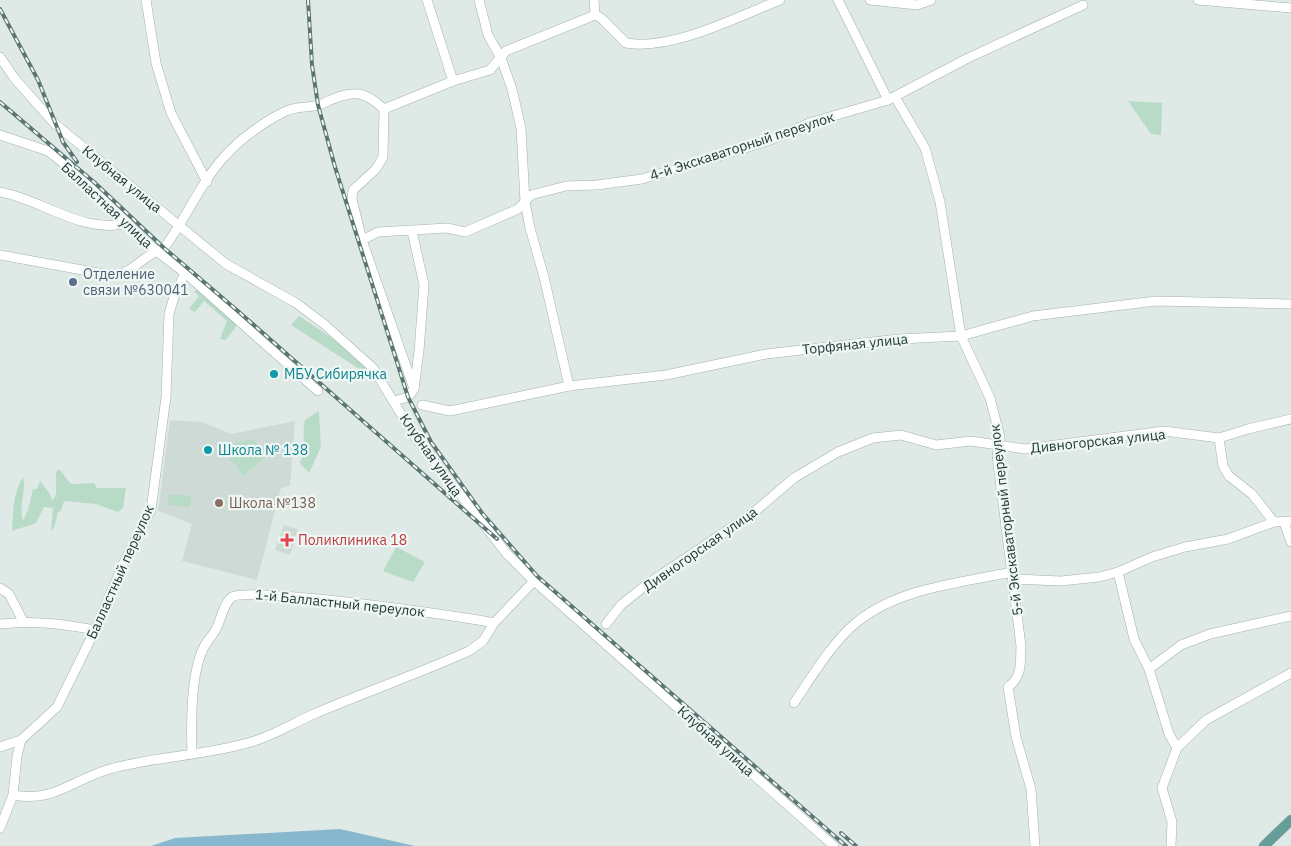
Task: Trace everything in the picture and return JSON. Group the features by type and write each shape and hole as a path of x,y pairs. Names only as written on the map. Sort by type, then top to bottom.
{"main road":[{"path":"1264,846 1291,820"}],"street":[{"path":"146,0 156,63 171,113 207,182"},
{"path":"427,0 453,81"},
{"path":"479,0 488,35 501,58 512,89 521,128 525,202 569,386"},
{"path":"594,0 595,15"},
{"path":"384,109 453,81 490,70 506,51 595,15 601,18 626,43 650,45 673,41 780,0"},
{"name":"5-й Экскаваторный переулок","path":"838,0 891,98 925,148 940,202 961,336 990,398 1000,437 997,456 1021,646 1020,674 1016,681 1008,687 1016,737 1031,789 1034,846"},
{"path":"870,0 917,5 930,0"},
{"path":"1198,0 1291,8"},
{"name":"4-й Экскаваторный переулок","path":"362,240 378,232 447,228 465,232 518,209 531,195 566,186 597,185 642,179 768,141 809,123 891,98 968,58 1083,6"},
{"name":"Клубная улица","path":"0,57 15,79 55,124 226,264 296,303 324,324 373,368 415,437 507,554 534,581 834,846"},
{"path":"0,255 118,276 126,273 141,259 156,250 164,248 180,227 225,156 250,134 286,111 364,93 384,109"},
{"path":"384,109 383,157 376,169 353,190 352,199 362,240 414,389"},
{"name":"Балластная улица","path":"0,135 48,151 72,169 156,250 185,273 318,391"},
{"path":"0,192 16,195 97,226 113,227 128,223"},
{"path":"394,402 408,397 414,389 418,367 424,285 412,231"},
{"name":"Балластный переулок","path":"0,747 22,740 57,707 95,630 124,562 151,510 166,397 169,314 174,297 185,273"},
{"name":"Торфяная улица","path":"422,405 450,412 569,386 666,375 766,354 827,346 961,336 1033,316 1156,301 1291,304"},
{"name":"Дивногорская улица","path":"606,624 621,605 753,513 794,478 838,452 873,438 900,435 936,445 971,441 1025,449 1164,431 1219,438 1291,419"},
{"path":"1219,438 1223,466 1228,476 1252,494 1274,522"},
{"path":"794,703 825,658 855,623 873,610 892,600 941,587 1013,576 1061,581 1118,572 1160,555 1185,547 1228,539 1274,522 1287,522 1291,542"},
{"path":"1118,572 1134,639 1149,669 1169,734 1177,748"},
{"path":"13,795 25,798 54,794 87,777 108,769 254,742 314,714 468,651 483,640 494,623 534,581"},
{"path":"0,588 9,594 23,621"},
{"name":"1-й Балластный переулок","path":"192,754 190,718 199,659 202,649 217,628 226,602 233,595 246,593 315,598 494,623"},
{"path":"1149,669 1181,645 1210,634 1291,616"},
{"path":"0,624 23,621 64,624 95,630"},
{"path":"1171,846 1172,822 1162,788 1177,748 1206,720 1235,702 1291,673"},
{"path":"0,828 13,795 17,756 22,740"}],"shaded area":[{"name":"Школа №138","path":"170,420 202,422 231,434 295,421 290,486 281,488 257,580 182,561 192,524 158,511"},
{"name":"Поликлиника 18","path":"284,525 298,529 290,555 275,550"}],"green space":[{"path":"1128,101 1162,103 1161,135 1151,134"},
{"path":"197,289 239,322 226,340 220,339 227,321 204,301 195,312 189,309 199,296 194,292"},
{"path":"299,316 349,352 375,379 291,325"},
{"path":"319,411 321,447 309,473 300,463 304,451 304,426 305,420"},
{"path":"254,439 263,459 243,476 235,464 230,461 225,445"},
{"path":"59,469 71,484 94,483 97,488 126,488 123,508 118,512 96,504 64,501 61,511 58,512 54,528 51,531 53,508 44,507 36,523 12,531 15,496 23,477 24,487 21,509 23,520 33,489 37,489 40,481 50,494 52,501 56,495 56,472"},
{"path":"169,494 191,496 190,507 168,505"},
{"path":"396,547 425,562 413,582 383,571"}],"water":[{"path":"340,829 415,846 151,846 175,838"}],"railway":[{"path":"308,0 312,65 318,105 335,167 408,397 431,442 482,513 537,576 846,846"},
{"path":"0,9 38,80 63,142 77,162"},
{"path":"0,102 95,183 164,248 497,539"},
{"path":"841,833 856,846"}],"place":[{"name":"Отделение связи №630041","path":"73,282"},
{"name":"МБУ Сибирячка","path":"274,374"},
{"name":"Школа № 138","path":"208,450"},
{"name":"Школа №138","path":"219,503"},
{"name":"Поликлиника 18","path":"287,540"}]}
